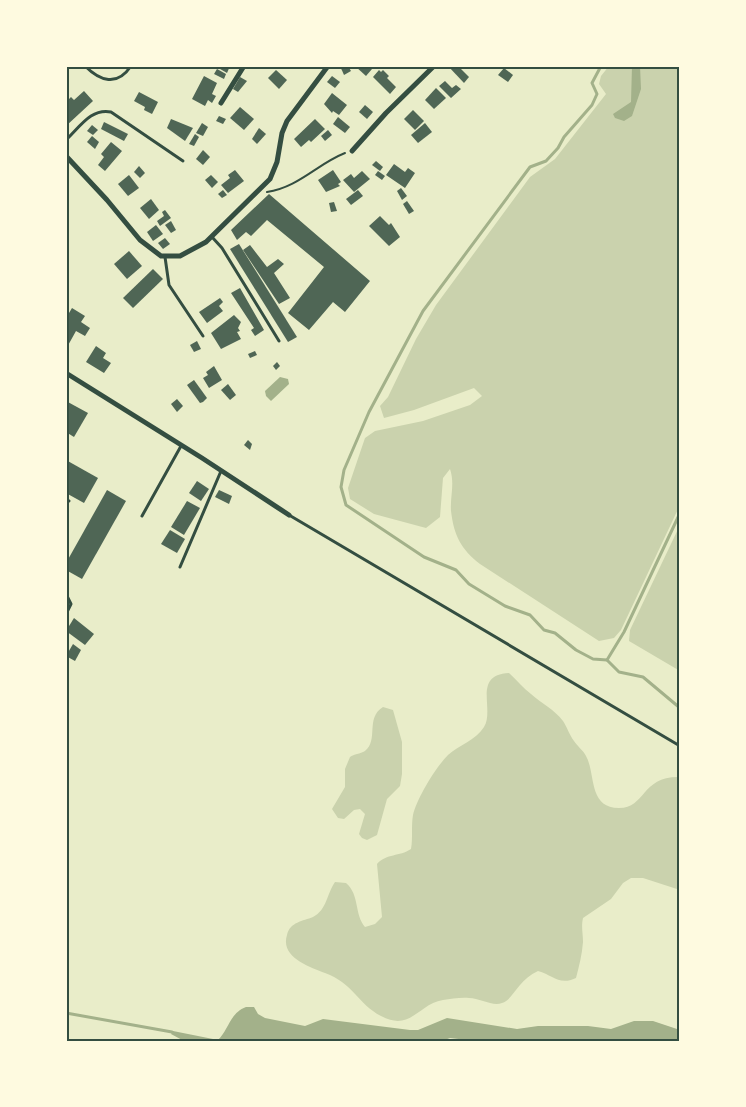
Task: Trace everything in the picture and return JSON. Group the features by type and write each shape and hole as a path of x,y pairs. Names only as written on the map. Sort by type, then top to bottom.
{"street":[{"path":"221,103 244,66"},
{"path":"66,156 107,200 140,240 165,257 180,256 193,251 212,237 270,179 274,171 282,133 287,121 328,66"},
{"path":"352,151 386,113 434,66"},
{"path":"66,373 289,515"}],"lane":[{"path":"85,66 96,78 108,80 126,74 131,66"},
{"path":"66,140 93,113 111,112 182,161"},
{"path":"212,237 222,248 279,341"},
{"path":"165,257 169,285 203,336"},
{"path":"142,516 180,446"},
{"path":"180,567 222,471"},
{"path":"289,515 680,746"},
{"path":"66,594 71,604 66,614"}],"path":[{"path":"257,192 288,186 312,174 335,157 352,151"}],"shaded area":[{"path":"609,66 680,66 680,505 621,630 614,638 599,641 480,564 468,553 456,535 452,520 452,480 450,469 443,478 440,517 426,528 374,514 350,499 348,488 365,438 375,431 423,421 470,405 482,396 474,388 414,410 384,418 380,406 388,397 416,339 436,305 530,177 555,159 606,94 599,84 601,76"},
{"path":"632,66 640,66 641,89 632,116 624,121 615,118 613,114 631,102"},
{"path":"280,377 288,379 289,384 271,401 266,396 265,391"},
{"path":"680,525 680,671 629,641 630,630"},
{"path":"509,673 528,692 563,721 575,743 586,756 598,796 609,807 628,807 658,781 680,777 680,890 643,878 631,878 623,883 611,899 583,918 583,947 576,978 565,981 538,971 525,979 509,998 502,1003 495,1004 473,998 456,998 434,1002 407,1019 400,1021 391,1020 366,1006 349,988 335,977 311,968 297,960 288,949 286,943 287,935 291,927 318,914 324,906 335,882 346,883 350,888 359,916 365,927 375,924 382,917 377,864 385,858 411,849 413,815 428,783 438,767 452,751 481,732 487,720 488,686 491,680 498,675"},
{"path":"383,707 393,710 402,742 402,774 400,786 387,799 377,835 367,840 359,834 365,814 360,809 354,810 344,819 338,818 332,809 345,787 345,769 350,757 365,751 369,746 375,717"},
{"path":"246,1007 254,1007 258,1014 265,1018 305,1026 323,1019 410,1030 418,1030 447,1018 517,1029 538,1026 588,1026 611,1029 634,1021 653,1021 680,1030 680,1041 475,1041 450,1038 442,1041 184,1041 171,1034 173,1031 218,1040 236,1013"}],"building":[{"path":"215,66 230,66 227,73"},
{"path":"340,66 348,66 351,71 344,75"},
{"path":"355,66 369,66 372,69 366,76"},
{"path":"448,66 458,66 469,77 464,83"},
{"path":"504,68 513,75 508,82 498,75"},
{"path":"217,69 226,74 224,79 214,74"},
{"path":"276,70 287,80 279,89 268,78"},
{"path":"379,70 381,72 383,70 389,76 387,78 396,87 390,94 373,77"},
{"path":"204,76 217,83 212,94 216,96 212,103 208,100 205,106 192,99"},
{"path":"332,76 340,82 335,88 327,82"},
{"path":"240,77 247,81 238,92 233,89"},
{"path":"445,81 452,88 456,85 461,89 451,98 439,86"},
{"path":"436,88 446,98 434,109 425,100"},
{"path":"84,91 93,101 66,126 66,102 71,97 74,100"},
{"path":"139,92 158,102 152,114 144,110 145,107 134,101"},
{"path":"332,93 347,105 339,115 333,111 332,113 324,104"},
{"path":"365,105 373,112 367,119 359,112"},
{"path":"240,107 254,119 244,130 230,118"},
{"path":"413,110 424,121 415,130 404,119"},
{"path":"219,116 226,119 223,124 216,121"},
{"path":"338,117 350,127 345,133 333,124"},
{"path":"171,119 193,128 185,141 167,128"},
{"path":"315,119 325,129 311,142 309,140 301,147 294,139"},
{"path":"104,122 128,134 124,141 101,129"},
{"path":"202,123 208,127 203,136 196,133"},
{"path":"425,123 432,132 418,143 411,135"},
{"path":"92,125 98,130 93,135 87,131"},
{"path":"259,128 266,134 257,144 252,139"},
{"path":"328,130 332,135 325,141 321,136"},
{"path":"195,134 199,137 194,146 189,144"},
{"path":"92,136 99,142 95,149 87,142"},
{"path":"111,142 122,151 105,171 98,165 104,157 101,154"},
{"path":"203,150 210,157 203,165 196,159"},
{"path":"376,161 383,167 380,171 372,165"},
{"path":"394,164 405,172 408,168 415,173 405,188 386,175"},
{"path":"139,166 145,173 140,178 134,172"},
{"path":"235,170 244,181 228,193 221,185 230,178 228,175"},
{"path":"333,170 341,182 338,184 340,186 326,192 318,180"},
{"path":"362,171 370,179 354,192 343,180 351,174 354,178"},
{"path":"378,171 385,176 382,180 375,175"},
{"path":"129,175 139,188 128,196 118,184"},
{"path":"211,175 218,182 212,188 205,180"},
{"path":"401,188 407,196 402,200 397,191"},
{"path":"223,190 227,195 222,198 218,194"},
{"path":"358,190 363,196 351,205 346,199"},
{"path":"269,194 370,281 345,312 333,302 309,330 288,313 324,267 267,220 251,236 246,232 237,240 231,230"},
{"path":"151,199 159,210 149,219 140,208"},
{"path":"407,201 414,211 409,214 403,204"},
{"path":"334,202 337,211 331,212 329,203"},
{"path":"165,210 171,218 160,226 157,221 164,216 162,212"},
{"path":"380,216 389,225 391,223 400,237 389,246 369,226"},
{"path":"171,221 176,230 171,233 165,225"},
{"path":"156,225 163,234 153,241 147,232"},
{"path":"165,238 170,244 163,249 158,243"},
{"path":"239,244 297,337 288,342 230,249"},
{"path":"250,245 267,267 278,259 284,264 274,273 290,298 279,304 243,250"},
{"path":"129,251 142,266 127,279 114,264"},
{"path":"153,269 163,279 133,308 123,298"},
{"path":"240,288 264,330 255,336 251,330 254,328 231,293"},
{"path":"220,298 223,302 219,306 223,311 207,323 199,312"},
{"path":"72,308 85,316 81,322 90,328 85,336 76,331 66,349 66,318"},
{"path":"234,315 241,322 238,328 240,331 237,332 241,339 221,349 211,333"},
{"path":"197,341 201,349 194,352 190,345"},
{"path":"96,346 106,353 103,358 111,363 104,373 86,362"},
{"path":"255,351 257,355 250,358 248,354"},
{"path":"277,362 280,366 276,370 273,366"},
{"path":"214,366 222,380 209,388 203,378 208,375 206,372"},
{"path":"194,380 207,398 200,403 187,385"},
{"path":"228,384 236,395 230,400 221,390"},
{"path":"177,399 183,406 177,412 171,404"},
{"path":"66,401 88,413 74,437 66,432"},
{"path":"248,440 252,444 250,450 244,445"},
{"path":"66,460 98,478 84,503 66,493"},
{"path":"197,481 209,489 201,501 189,493"},
{"path":"107,490 126,501 82,579 66,570 66,563"},
{"path":"219,490 232,496 229,504 215,497"},
{"path":"187,501 200,508 184,535 171,527"},
{"path":"170,530 185,539 177,553 161,544"},
{"path":"74,618 94,634 85,645 66,631"},
{"path":"73,644 81,650 75,661 66,656"}],"waterway":[{"path":"601,66 592,83 597,94 592,105 546,161 530,167 423,311 369,412 344,470 341,487 346,505 424,557 456,570 469,584 505,606 530,615 544,630 555,633 576,650 593,659 607,660 619,672 643,677 680,708"},
{"path":"607,660 624,632 680,513"},
{"path":"66,1013 172,1032"}]}
